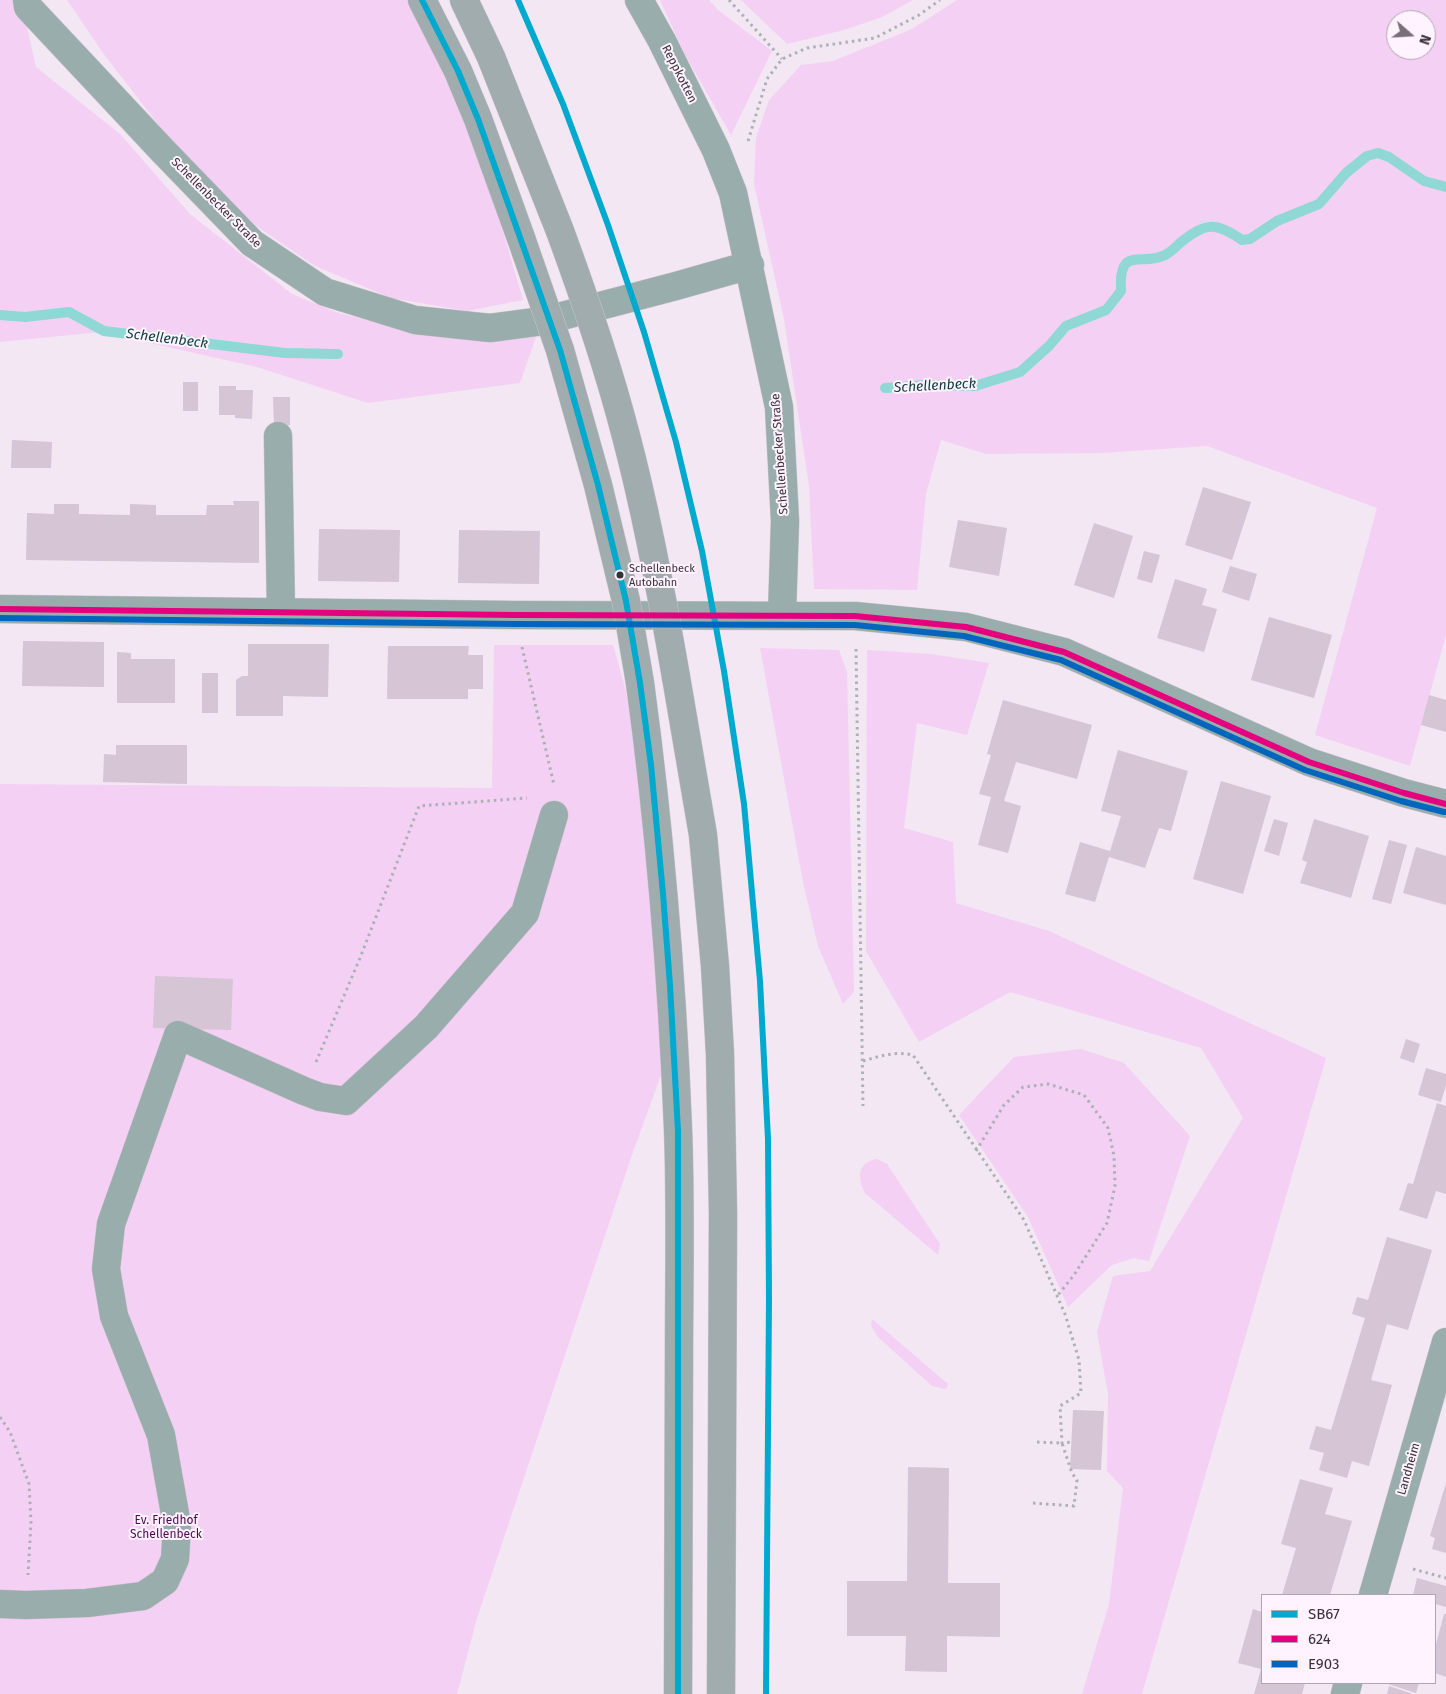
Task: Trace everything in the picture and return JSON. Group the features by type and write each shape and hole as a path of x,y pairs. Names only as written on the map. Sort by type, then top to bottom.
{"highway":[{"path":"422,0 458,71 478,119 560,350 598,485 626,601 640,683 651,765 663,894 678,1130 678,1694"},
{"path":"464,0 491,57 560,231 591,316 627,437 646,520 676,677 703,835 715,966 720,1054 723,1214 721,1694"}],"street":[{"name":"Schellenbecker Straße","path":"27,0 28,7 252,243 325,292 415,320 490,328 543,321 750,265"},
{"name":"Reppkotten","path":"639,0 662,41 716,150"},
{"name":"Schellenbecker Straße","path":"716,150 734,193 779,407 786,521 782,615"},
{"path":"278,436 281,612"},
{"path":"0,609 515,615 856,616 966,627 1064,652 1309,762 1404,793 1446,804"},
{"path":"13,1605 87,1603 143,1596 165,1581 175,1559 177,1525 161,1435 114,1316 106,1269 111,1224 178,1035 304,1091 320,1097 346,1101 426,1026 525,913 554,815"},
{"name":"Landheim","path":"1373,1594 1446,1342"}],"path":[{"path":"729,0 782,59"},
{"path":"747,144 767,79 782,59 806,48 876,38 919,15 940,0"},
{"path":"515,615 555,786"},
{"path":"856,616 863,1106"},
{"path":"304,1091 360,958 419,806 528,798"},
{"path":"863,1061 883,1055 902,1053 913,1055 1024,1220 1058,1295 1079,1360 1081,1393 1060,1406 1062,1443 1072,1473 1077,1480 1074,1506 1033,1503"},
{"path":"976,1151 1004,1105 1023,1087 1048,1084 1084,1095 1108,1128 1114,1156 1116,1186 1107,1224 1074,1275 1058,1295"},
{"path":"0,1417 10,1432 29,1484 31,1522 13,1605"},
{"path":"1035,1442 1071,1442"}],"green space":[{"path":"0,0 21,0 36,67 120,134 190,214 292,294 338,313 458,339 536,337 520,383 368,403 257,367 101,332 0,342"},
{"path":"67,0 408,0 474,133 523,300 467,311 391,298 315,266 249,221 165,133 103,53"},
{"path":"660,0 709,0 718,10 772,51 731,135 684,53"},
{"path":"741,0 913,0 882,17 844,30 787,44"},
{"path":"957,0 1446,0 1446,635 1410,766 1315,735 1377,508 1207,446 1102,453 986,454 941,440 926,494 917,590 814,589 809,486 784,319 754,184 756,138 769,100 801,65 833,61 912,29"},
{"name":"Ev. Friedhof Schellenbeck","path":"494,645 613,645 626,691 654,882 661,1075 632,1155 477,1618 457,1694 0,1694 0,784 492,788"},
{"path":"760,648 839,650 847,672 854,992 843,1004 818,946 803,882"},
{"path":"867,650 931,654 989,663 967,735 917,723 904,828 953,842 956,903 1049,931 1326,1058 1142,1694 1082,1694 1109,1604 1123,1488 1107,1471 1108,1394 1097,1332 1113,1276 1150,1271 1243,1118 1201,1048 1010,992 919,1042 866,951"},
{"path":"1081,1049 1124,1063 1190,1136 1149,1261 1134,1258 1112,1265 1068,1307 1028,1217 959,1115 1014,1057"},
{"path":"877,1159 887,1164 940,1244 938,1255 865,1193 860,1176 862,1167 870,1161"},
{"path":"872,1319 948,1384 946,1389 932,1386 878,1337 871,1326"}],"building":[{"path":"183,382 198,382 198,411 183,411"},
{"path":"219,386 236,386 236,390 253,390 252,419 235,418 235,415 219,415"},
{"path":"273,397 290,397 290,425 274,425"},
{"path":"12,440 52,442 51,468 11,468"},
{"path":"1203,487 1251,502 1232,560 1185,545"},
{"path":"233,501 259,501 259,563 26,560 27,513 54,514 54,504 79,504 79,514 130,515 130,504 156,505 156,515 206,515 207,505 234,505"},
{"path":"958,520 1007,528 999,576 949,567"},
{"path":"1094,523 1133,536 1114,598 1074,585"},
{"path":"319,529 400,530 399,582 318,581"},
{"path":"459,530 540,531 539,584 458,583"},
{"path":"1144,551 1160,555 1152,583 1137,579"},
{"path":"1230,566 1257,574 1249,601 1222,592"},
{"path":"1175,579 1207,589 1202,605 1217,609 1204,652 1157,638"},
{"path":"1269,617 1332,635 1314,698 1251,680"},
{"path":"23,641 104,642 104,687 22,686"},
{"path":"248,644 329,644 328,697 283,696 283,716 236,716 236,680 242,676 248,676"},
{"path":"388,646 469,646 468,655 483,655 483,689 468,689 468,699 387,699"},
{"path":"117,652 131,653 131,659 175,659 175,703 117,703"},
{"path":"202,673 218,673 218,713 202,713"},
{"path":"1429,695 1446,700 1446,732 1421,725"},
{"path":"1003,700 1092,725 1077,779 1016,762 1004,801 1021,806 1008,853 978,845 991,797 979,794 991,755 987,754"},
{"path":"116,745 187,745 187,784 103,782 104,754 116,755"},
{"path":"1118,750 1188,771 1171,831 1159,828 1145,868 1109,857 1095,902 1065,894 1080,842 1110,851 1121,816 1101,811"},
{"path":"1221,781 1271,796 1243,894 1193,879"},
{"path":"1274,819 1288,823 1279,856 1264,851"},
{"path":"1314,819 1369,836 1351,898 1300,883 1307,862 1302,860"},
{"path":"1389,840 1407,845 1391,904 1372,899"},
{"path":"1416,847 1446,856 1446,905 1403,893"},
{"path":"155,976 233,979 231,1030 153,1028"},
{"path":"1406,1039 1420,1044 1414,1063 1400,1058"},
{"path":"1426,1068 1446,1074 1446,1085 1441,1102 1418,1095"},
{"path":"1437,1103 1446,1106 1446,1194 1436,1191 1427,1219 1399,1210 1408,1183 1413,1184"},
{"path":"1387,1237 1432,1250 1408,1330 1387,1324 1371,1380 1392,1385 1369,1466 1352,1461 1347,1478 1319,1470 1324,1453 1309,1449 1316,1426 1331,1430 1365,1318 1352,1314 1357,1297 1368,1300"},
{"path":"1073,1410 1104,1411 1101,1470 1070,1469"},
{"path":"908,1467 949,1468 948,1583 1000,1583 1000,1637 947,1636 947,1672 905,1671 906,1636 847,1636 847,1581 907,1581"},
{"path":"1300,1479 1333,1488 1325,1514 1352,1521 1330,1594 1282,1594 1296,1548 1281,1544"},
{"path":"1446,1483 1446,1553 1432,1549 1435,1538 1430,1536"},
{"path":"1417,1578 1446,1586 1446,1607 1436,1604 1436,1594 1413,1594"},
{"path":"1253,1609 1261,1612 1261,1669 1238,1663"},
{"path":"1444,1614 1446,1614 1446,1677 1436,1673 1436,1644"},
{"path":"1261,1669 1261,1684 1305,1684 1302,1694 1254,1694"},
{"path":"1388,1684 1419,1684 1416,1693"},
{"path":"1389,1686 1413,1694 1387,1694"}],"waterway":[{"name":"Schellenbeck","path":"885,388 926,385 975,386 1020,372 1049,346 1066,326 1106,310 1121,291 1123,267 1128,262 1165,255 1189,236 1204,228 1217,228 1225,230 1242,240 1250,239 1277,221 1319,204 1346,173 1367,156 1378,153 1389,157 1424,181 1446,187"},
{"name":"Schellenbeck","path":"0,315 25,317 69,312 104,331 285,353 338,354"}],"transit line":[{"name":"SB67","path":"422,0 458,71 478,119 560,350 598,485 626,601 640,683 651,765 663,894 678,1131 678,1694"},
{"name":"SB67","path":"518,0 563,104 608,225 644,332 676,442 702,551 724,671 744,804 760,981 768,1139 769,1299 766,1694"},
{"name":"624","path":"0,609 515,615 855,616 966,627 1064,652 1309,762 1404,793 1446,804"},
{"name":"E903","path":"0,618 515,624 855,625 964,636 1061,660 1305,770 1401,801 1444,812"}],"place":[{"name":"Schellenbeck Autobahn","path":"620,575"}]}
